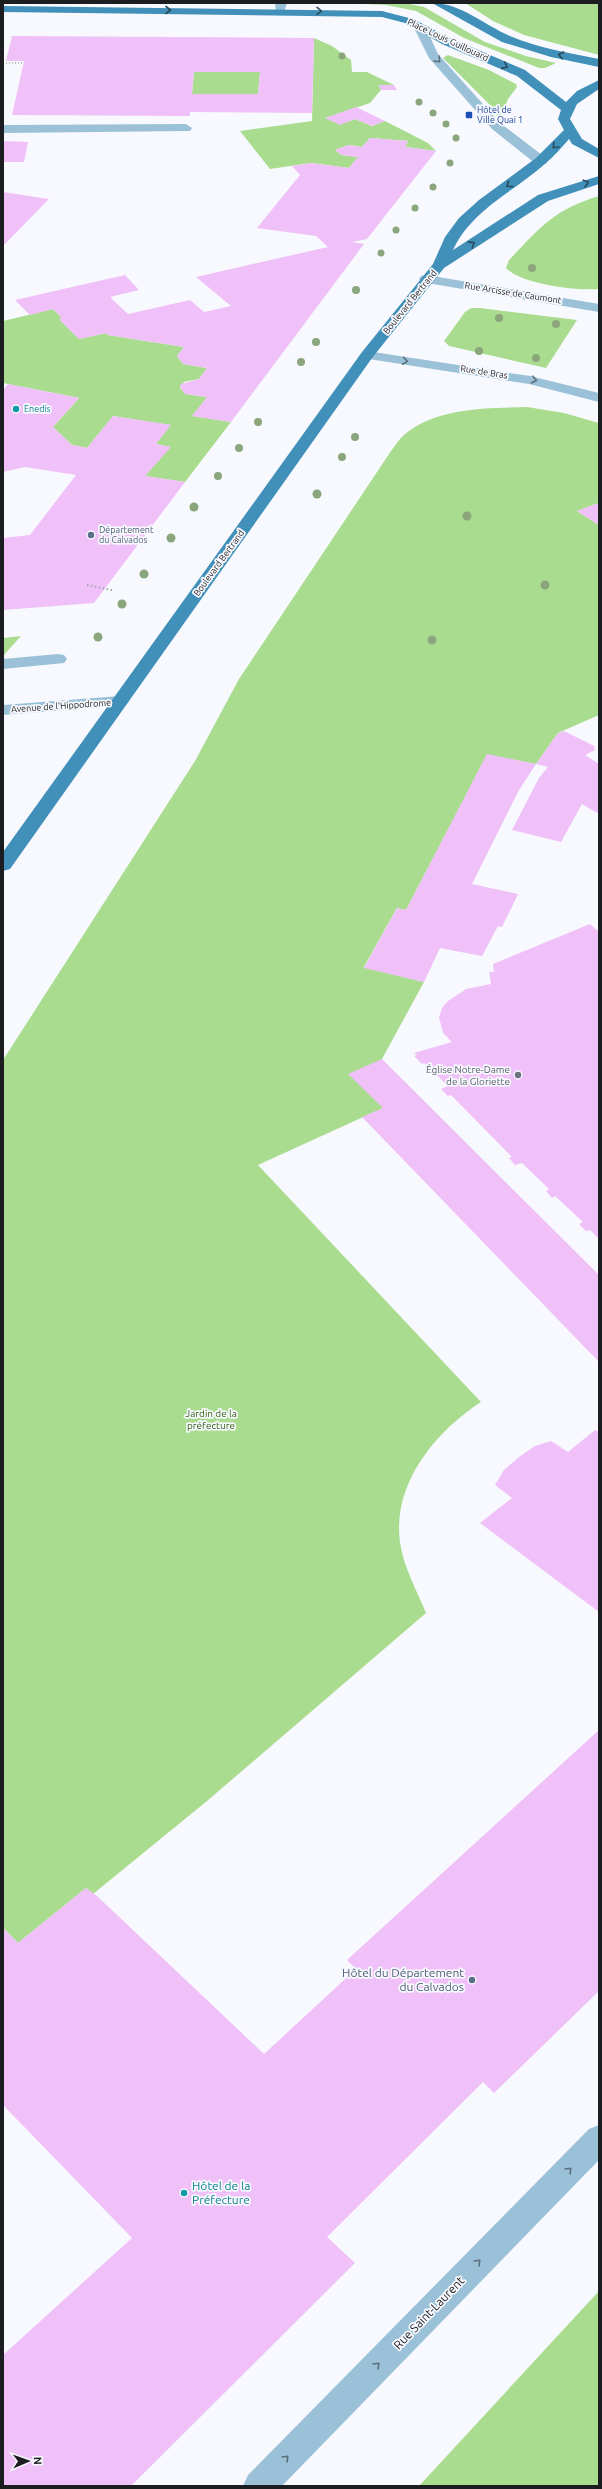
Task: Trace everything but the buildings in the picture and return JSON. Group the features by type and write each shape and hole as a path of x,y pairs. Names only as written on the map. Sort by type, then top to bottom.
{"main road":[{"path":"438,3 484,30 506,39 555,54 599,63"},
{"name":"Place Louis Guillouard","path":"3,9 281,7 382,14 409,21 446,41 521,73 567,108"},
{"path":"599,84 580,94 567,108 564,119 577,141 599,154"},
{"name":"Boulevard Bertrand","path":"439,266 452,237 464,221 484,203 541,161 570,131"},
{"name":"Boulevard Bertrand","path":"3,865 366,356 426,279 439,266 543,198 599,180"}],"street":[{"path":"419,26 433,55 496,126 541,161"},
{"path":"3,129 186,128"},
{"name":"Rue Arcisse de Caumont","path":"426,279 599,308"},
{"path":"571,303 599,299"},
{"name":"Rue de Bras","path":"366,356 530,380 599,398"},
{"path":"3,664 58,659"},
{"name":"Avenue de l'Hippodrome","path":"3,710 120,701"},
{"name":"Rue Saint-Laurent","path":"259,2486 599,2139"}],"path":[{"path":"3,63 24,63"},
{"path":"87,585 112,590"}],"green space":[{"path":"340,3 405,3 424,7 485,42 526,56 556,63 545,68 539,68 464,38 416,11 386,5"},
{"path":"465,3 599,3 599,55 524,35 493,21"},
{"path":"314,38 332,46 351,60 352,72 367,72 394,85 379,85 381,90 370,103 326,118 340,124 355,119 372,126 385,121 428,143 436,151 405,147 408,141 370,138 362,147 349,145 337,149 336,151 342,155 358,157 349,168 311,163 270,169 240,131 312,121"},
{"path":"448,55 489,70 516,84 517,87 508,99 501,116 497,116 494,109 443,58"},
{"path":"194,72 260,72 258,94 192,94"},
{"path":"599,196 599,289 577,289 536,282 513,274 506,268 509,260 539,229 549,221 570,207"},
{"path":"471,308 577,320 546,368 449,346 444,341 465,312"},
{"path":"53,309 62,318 60,320 79,339 106,333 108,335 184,347 177,356 183,364 207,368 199,379 184,382 180,388 186,394 207,397 193,416 231,422 185,482 145,476 170,447 156,444 170,425 113,416 87,448 72,445 53,427 79,398 3,383 3,321"},
{"name":"Jardin de la préfecture","path":"527,407 564,413 599,423 599,503 577,511 599,525 599,715 558,733 536,764 487,755 406,910 397,908 364,967 424,982 382,1059 383,1108 258,1165 481,1402 448,1428 433,1444 420,1462 410,1480 403,1500 399,1521 400,1542 407,1569 426,1613 207,1801 93,1894 86,1888 18,1943 3,1928 3,1060 195,761 239,679 399,440 418,425 448,414 480,409"},
{"path":"21,636 3,656 3,638"},
{"path":"599,2291 599,2486 419,2486"}],"place":[{"name":"Hôtel de Ville Quai 1","path":"469,115"},
{"name":"Enedis","path":"16,409"},
{"name":"Département du Calvados","path":"91,535"},
{"name":"Église Notre-Dame de la Gloriette","path":"518,1075"},
{"name":"Hôtel du Département du Calvados","path":"472,1980"},
{"name":"Hôtel de la Préfecture","path":"184,2193"}]}
